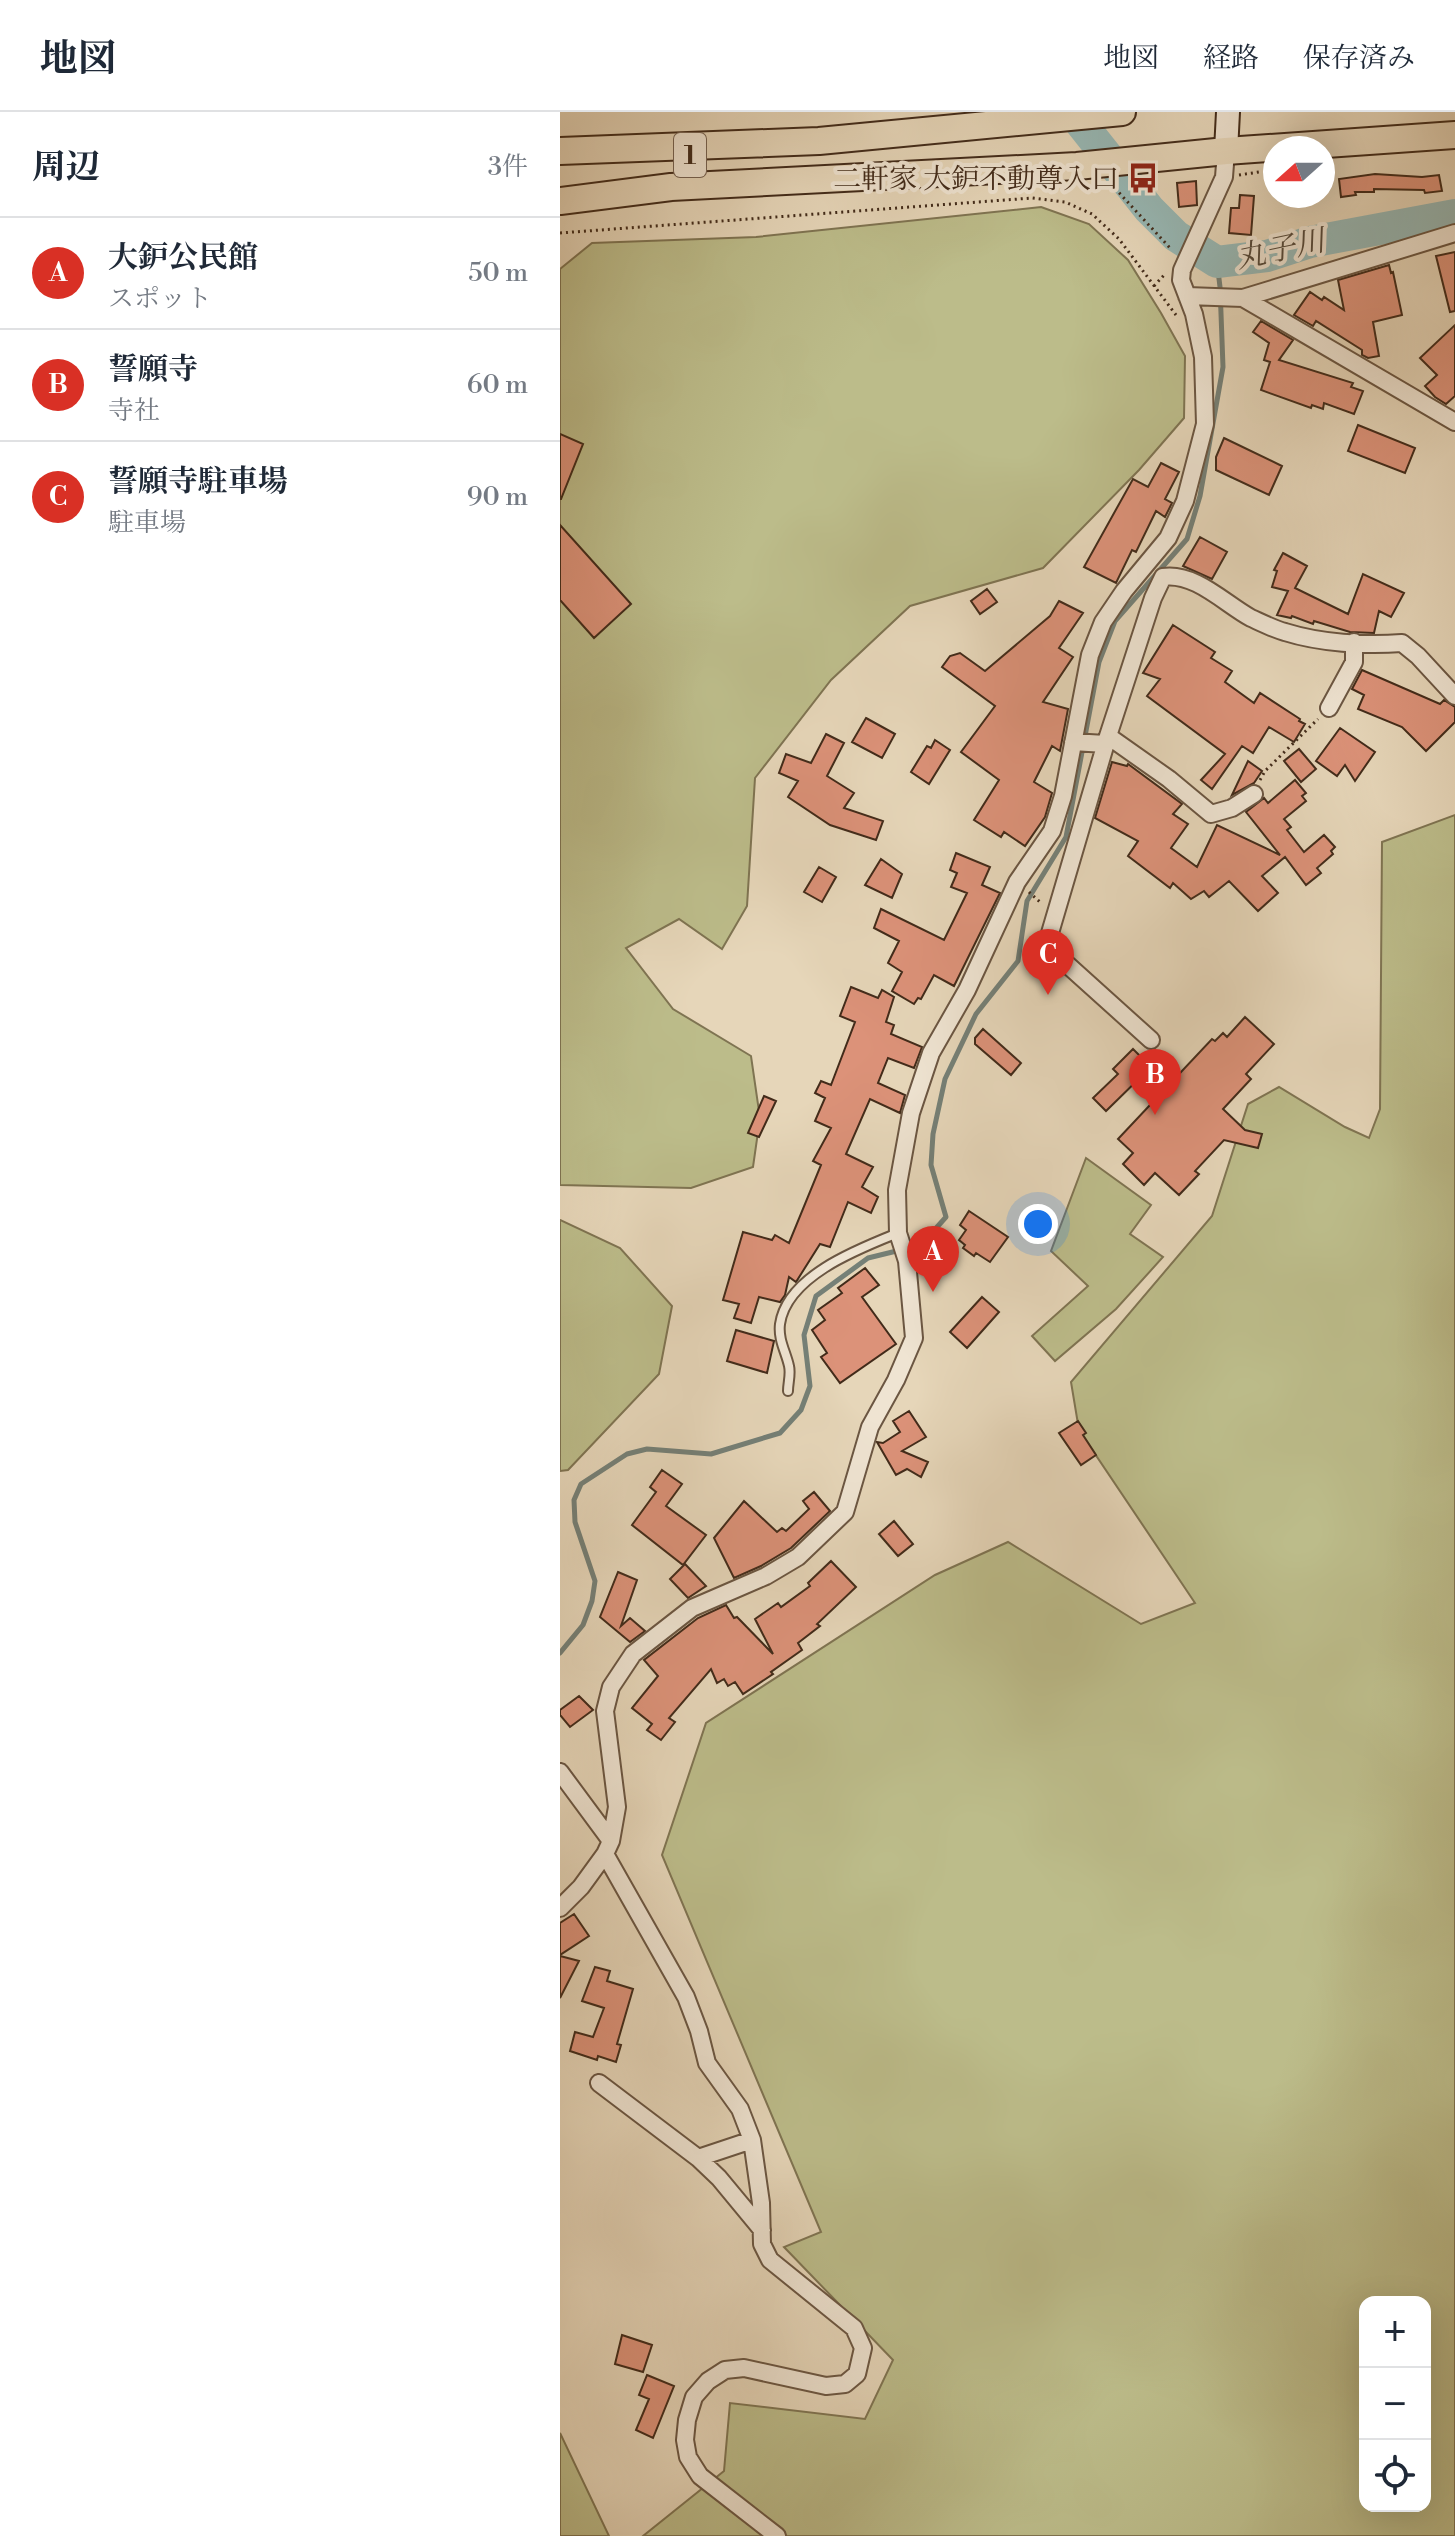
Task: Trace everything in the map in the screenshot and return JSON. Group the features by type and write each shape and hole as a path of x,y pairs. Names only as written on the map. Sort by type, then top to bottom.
{"highway":[{"name":"1","path":"560,164 675,156 1112,113"},
{"name":"1","path":"560,192 1077,166 1226,151 1455,135"},
{"name":"1","path":"560,151 819,141"},
{"name":"1","path":"560,201 671,187"}],"main road":[{"path":"1226,151 1228,112"}],"street":[{"path":"560,1908 581,1887 608,1848 617,1807 605,1711 611,1687 633,1654 692,1608 766,1576 798,1557 845,1512 870,1427 896,1380 914,1338 907,1261 898,1233 897,1190 911,1113 931,1053 967,990 1017,882 1052,831 1063,796 1090,655 1103,622 1168,538 1185,501 1205,424 1203,357 1187,296 1174,266 1200,232 1224,177 1226,151"},
{"path":"1187,296 1243,298 1455,233"},
{"path":"1243,298 1451,415"},
{"path":"1153,556 1163,577"},
{"path":"1163,577 1181,578 1213,593 1251,618 1286,633 1331,641 1402,643 1409,646 1455,696"},
{"path":"1151,1040 1060,958 1050,933 1107,740 1153,598 1163,577"},
{"path":"1329,708 1354,662 1354,642"},
{"path":"1073,742 1107,740 1169,779 1211,814 1232,808 1254,794"},
{"path":"560,1772 608,1848 686,1997 707,2063 740,2109 752,2140 761,2203 762,2244 770,2260 854,2328 863,2348 857,2374 845,2384 826,2386 744,2368 725,2370 708,2381 694,2397 687,2420 685,2440 688,2457 700,2476 777,2536"},
{"path":"599,2083 698,2158 719,2178 762,2230"},
{"path":"698,2158 752,2140"}],"lane":[{"path":"788,1391 790,1368 781,1346 780,1323 794,1293 836,1260 898,1233"}],"path":[{"path":"1111,184 1173,251 1174,266 1154,286"},
{"path":"560,233 1032,198 1065,202 1092,214 1119,239 1173,313 1182,318"},
{"path":"1254,794 1265,771 1329,708"},
{"path":"1017,882 1055,915"}],"green space":[{"path":"1041,207 1089,224 1128,260 1185,356 1184,418 1139,470 1043,568 910,606 831,680 755,778 747,906 722,949 679,919 626,948 673,1009 751,1056 760,1118 753,1167 691,1188 560,1185 560,269 592,243 756,237"},
{"path":"1455,815 1455,2536 643,2536 724,2471 730,2403 865,2419 893,2360 784,2247 821,2232 662,1855 706,1723 935,1575 1008,1542 1141,1624 1195,1603 1079,1430 1071,1382 1212,1216 1248,1104 1279,1087 1369,1138 1380,1109 1382,842"},
{"path":"1086,1158 1151,1205 1130,1234 1163,1257 1116,1309 1055,1361 1032,1336 1088,1286 1051,1251"},
{"path":"560,1220 620,1248 672,1306 659,1374 568,1470 560,1471"},
{"path":"560,2433 609,2536 560,2536"}],"building":[{"path":"1375,174 1439,175 1442,191 1425,193 1424,190 1374,189 1374,192 1355,192 1356,195 1341,197 1339,179"},
{"path":"1196,181 1197,205 1179,207 1177,183"},
{"path":"1240,195 1254,196 1251,235 1229,233 1231,208 1239,208"},
{"path":"1455,252 1455,311 1450,312 1436,256"},
{"path":"1389,265 1402,315 1373,322 1379,356 1368,358 1362,355 1362,350 1316,321 1313,326 1294,315 1310,292 1344,310 1338,280"},
{"path":"1261,321 1293,340 1279,360 1353,383 1351,387 1363,391 1354,414 1324,403 1323,409 1312,405 1311,408 1261,390 1270,362 1264,360 1269,343 1253,332"},
{"path":"1455,325 1455,396 1446,404 1425,386 1437,375 1420,358"},
{"path":"1358,425 1415,448 1405,473 1348,451"},
{"path":"560,434 583,444 561,499 560,499"},
{"path":"1224,438 1282,466 1269,495 1216,470 1216,457"},
{"path":"1161,463 1179,472 1165,499 1172,503 1165,517 1156,511 1136,552 1132,550 1116,583 1084,567 1133,479 1148,487"},
{"path":"560,525 631,604 594,638 560,600"},
{"path":"1200,537 1227,552 1212,579 1183,566"},
{"path":"1283,553 1307,566 1295,588 1348,614 1363,574 1404,593 1391,617 1379,611 1374,633 1350,632 1314,621 1313,624 1292,616 1277,615 1288,591 1272,587 1277,571 1274,570"},
{"path":"987,589 997,602 980,614 971,601"},
{"path":"1059,601 1083,613 1059,648 1073,657 1043,702 1068,709 1060,751 1052,746 1034,782 1052,793 1045,817 1025,846 1004,832 1001,837 974,820 999,780 961,752 995,706 942,667 950,656 960,653 985,671 1050,616"},
{"path":"1173,625 1215,652 1211,658 1232,671 1225,682 1254,703 1260,693 1305,724 1294,742 1269,727 1253,753 1242,746 1212,789 1201,780 1225,754 1147,696 1160,679 1143,673"},
{"path":"1362,670 1440,704 1444,700 1455,707 1455,722 1426,751 1402,727 1358,709 1364,695 1352,689"},
{"path":"866,718 895,734 882,758 852,742"},
{"path":"1340,728 1375,752 1355,781 1345,765 1337,776 1316,761"},
{"path":"826,734 844,743 827,776 854,793 844,808 883,821 876,840 830,825 788,797 798,781 779,773 786,754 811,763"},
{"path":"935,740 950,750 929,784 911,772 927,746 931,748"},
{"path":"1299,749 1316,769 1301,782 1284,761"},
{"path":"1248,761 1262,771 1254,783 1232,795"},
{"path":"1112,762 1128,764 1182,804 1173,814 1188,824 1171,848 1197,867 1217,825 1280,855 1246,812 1264,798 1268,803 1295,780 1306,793 1302,796 1306,801 1284,819 1291,827 1287,830 1304,852 1324,835 1335,847 1331,851 1333,854 1317,868 1321,873 1306,885 1285,857 1262,876 1278,893 1258,911 1229,881 1209,897 1204,891 1191,899 1173,883 1170,888 1128,856 1138,841 1095,818"},
{"path":"956,853 990,867 982,885 1000,893 954,986 934,975 921,999 918,998 914,1004 892,991 902,972 888,963 899,941 874,928 881,909 944,940 967,893 951,887 957,873 950,870"},
{"path":"881,859 902,874 892,898 865,885"},
{"path":"819,867 836,877 822,902 804,892"},
{"path":"851,987 878,998 882,990 894,997 886,1022 894,1025 891,1034 922,1047 914,1068 888,1058 878,1083 905,1095 900,1113 870,1099 846,1154 873,1167 862,1187 878,1197 871,1213 848,1202 830,1247 820,1244 796,1282 789,1277 780,1302 759,1297 751,1323 734,1318 739,1304 723,1300 743,1232 772,1240 775,1235 789,1243 821,1165 813,1161 831,1128 815,1121 825,1098 815,1093 821,1081 831,1085 855,1022 840,1016"},
{"path":"1245,1017 1274,1044 1246,1074 1251,1079 1223,1109 1245,1130 1262,1134 1258,1148 1224,1140 1195,1171 1199,1174 1179,1195 1155,1173 1144,1185 1123,1164 1133,1153 1118,1139 1212,1039 1215,1041 1223,1033 1227,1037"},
{"path":"983,1029 1021,1063 1011,1075 975,1044 975,1038"},
{"path":"1133,1049 1151,1067 1106,1111 1093,1098 1118,1074 1113,1069"},
{"path":"764,1096 776,1101 759,1137 748,1133"},
{"path":"969,1211 1008,1237 990,1262 976,1253 974,1256 963,1248 965,1245 959,1240 966,1230 960,1225"},
{"path":"865,1268 879,1285 862,1297 896,1344 840,1383 821,1357 827,1353 812,1330 825,1320 818,1310 842,1293 838,1288"},
{"path":"982,1297 999,1312 967,1348 950,1332"},
{"path":"736,1330 774,1341 767,1373 727,1361"},
{"path":"909,1411 926,1437 902,1451 928,1462 921,1477 907,1469 896,1475 877,1442 883,1443 900,1432 893,1421"},
{"path":"1078,1421 1096,1455 1081,1465 1059,1433"},
{"path":"662,1470 682,1484 666,1506 706,1535 683,1565 632,1525 656,1492 650,1487"},
{"path":"814,1492 830,1511 791,1548 734,1578 714,1538 744,1501 777,1532 782,1528 786,1531 809,1509 803,1501"},
{"path":"894,1521 913,1544 898,1556 879,1534"},
{"path":"831,1561 856,1587 817,1624 820,1626 798,1643 802,1650 743,1694 735,1682 728,1686 724,1679 717,1683 711,1669 669,1718 675,1722 661,1740 647,1730 652,1724 632,1708 658,1676 644,1660 698,1618 726,1605 734,1618 737,1617 773,1654 755,1619 778,1603 781,1607 810,1586 808,1583"},
{"path":"685,1564 706,1586 688,1598 670,1579"},
{"path":"618,1572 637,1580 621,1626 630,1618 645,1631 630,1642 600,1617"},
{"path":"579,1696 593,1710 570,1727 560,1715 560,1710"},
{"path":"574,1914 589,1936 560,1955 560,1923"},
{"path":"560,1956 579,1961 560,1998"},
{"path":"595,1967 610,1971 607,1981 633,1989 617,2044 621,2045 616,2062 598,2056 597,2060 570,2051 575,2032 593,2037 604,2008 582,2001"},
{"path":"622,2335 652,2345 643,2372 615,2364"},
{"path":"647,2375 674,2386 653,2438 636,2430 649,2399 639,2395"}],"waterway":[{"name":"丸子川","path":"1072,112 1149,209 1176,236 1217,262 1267,256 1310,242 1455,215"},
{"path":"560,1653 583,1625 595,1581 575,1522 574,1500 581,1484 627,1454 647,1449 711,1454 780,1433 801,1410 810,1386 804,1335 816,1296 868,1258 921,1245 946,1217 931,1165 933,1134 945,1079 976,1014 1018,961 1027,901 1066,837 1099,662 1115,621 1187,539 1200,496 1223,367 1217,262"}],"place":[{"name":"二軒家 大鈩不動尊入口","path":"1143,178"},
{"name":"誓願寺駐車場","path":"1048,995"},
{"name":"誓願寺","path":"1155,1115"},
{"name":"大鈩公民館","path":"933,1292"}]}
